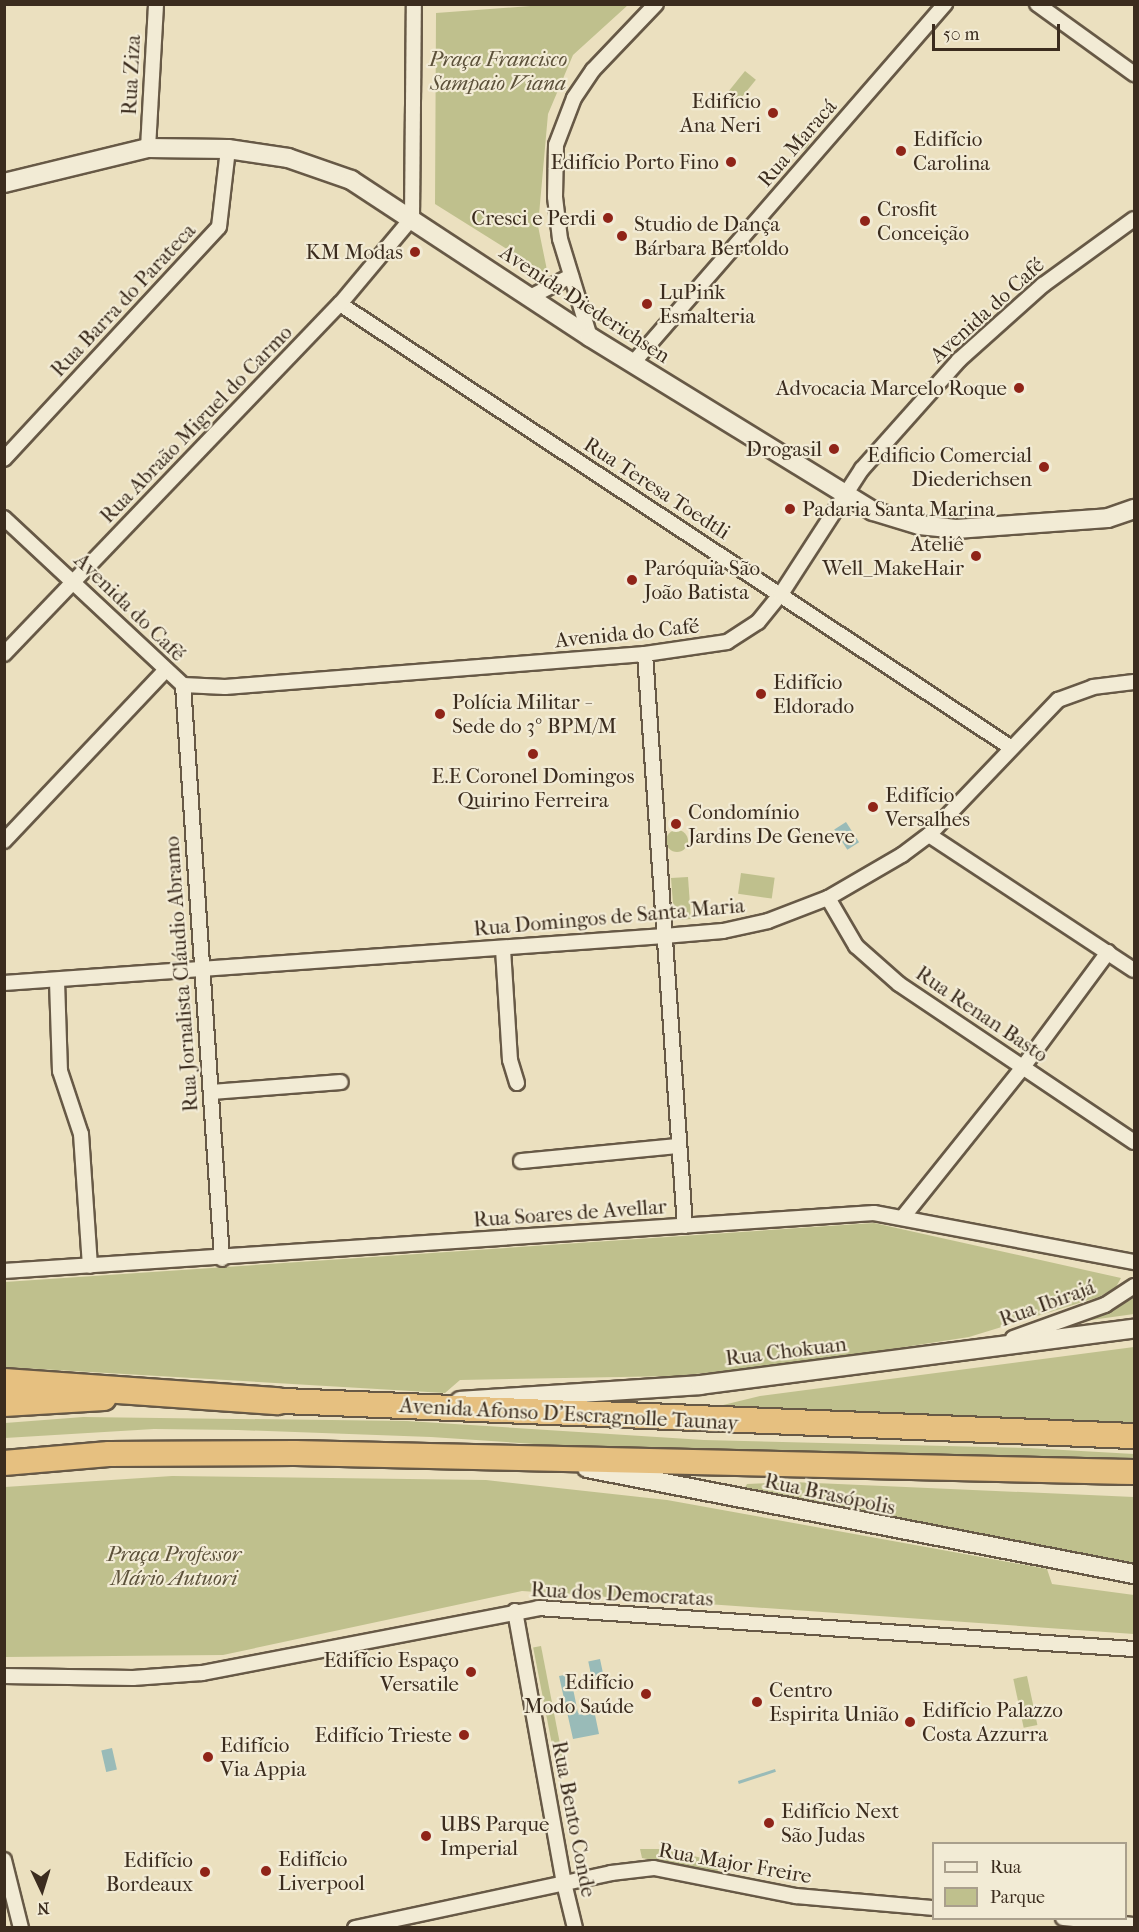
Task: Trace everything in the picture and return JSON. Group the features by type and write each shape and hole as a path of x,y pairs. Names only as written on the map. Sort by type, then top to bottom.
{"highway":[{"path":"4,1382 278,1401"},
{"name":"Avenida Afonso D'Escragnolle Taunay","path":"4,1404 164,1397 442,1406 735,1423 1134,1436"},
{"name":"Avenida Afonso D'Escragnolle Taunay","path":"4,1462 159,1452 518,1455 1134,1472"}],"street":[{"name":"Rua Ziza","path":"148,148 156,4"},
{"path":"412,218 414,4"},
{"path":"590,337 560,239 555,197 556,145 574,98 593,70 656,4"},
{"name":"Rua Maracá","path":"633,363 945,4"},
{"path":"1037,4 1134,74"},
{"name":"Avenida Diederichsen","path":"4,183 148,148 228,149 288,158 351,180 590,337 845,494 886,516 956,529 1108,518 1134,509"},
{"name":"Rua Barra do Parateca","path":"4,459 219,227 228,149"},
{"name":"Rua Abraão Miguel do Carmo","path":"4,654 340,304 412,218"},
{"name":"Avenida do Café","path":"4,518 74,581 183,686 225,687 645,654 727,642 758,622 781,594 845,494 897,426 959,360 1043,285 1134,219"},
{"path":"531,297 572,276"},
{"name":"Rua Teresa Toedtli","path":"340,304 1010,747"},
{"path":"645,654 684,1226"},
{"path":"4,841 165,670"},
{"name":"Rua Domingos de Santa Maria","path":"4,983 503,949 664,936 754,925 828,898 884,868 929,835 1040,715 1067,695 1134,682"},
{"name":"Rua Jornalista Cláudio Abramo","path":"183,686 222,1259"},
{"path":"929,835 1134,970"},
{"name":"Rua Renan Basto","path":"828,898 856,946 874,964 1134,1142"},
{"path":"503,949 510,1060 517,1083"},
{"path":"903,1217 1023,1067 1108,952"},
{"path":"57,981 60,1071 81,1134 90,1266"},
{"path":"212,1092 341,1082"},
{"path":"521,1161 678,1146"},
{"name":"Rua Soares de Avellar","path":"4,1271 222,1259 874,1213 1134,1262"},
{"name":"Rua Ibirajá","path":"969,1351 1067,1321 1105,1305 1134,1286"},
{"name":"Rua Chokuan","path":"442,1406 491,1396 700,1385 1134,1329"},
{"name":"Rua Brasópolis","path":"518,1455 1134,1574"},
{"name":"Rua dos Democratas","path":"4,1676 133,1678 202,1673 515,1611 598,1612 1134,1649"},
{"name":"Rua Bento Conde","path":"515,1611 564,1883 575,1928"},
{"path":"4,1860 21,1928"},
{"name":"Rua Major Freire","path":"355,1928 622,1871 668,1869 796,1896 932,1908"},
{"path":"1083,1920 1134,1925"}],"green space":[{"name":"Praça Francisco Sampaio Viana","path":"557,4 628,5 573,55 548,114 538,226 548,275 435,204 436,13"},
{"path":"745,71 756,80 739,101 728,92"},
{"path":"801,134 807,136 809,142 807,148 801,150 795,148 793,142 795,136"},
{"path":"677,830 685,833 688,841 685,849 677,852 669,849 666,841 669,833"},
{"path":"741,873 775,878 772,899 738,894"},
{"path":"688,877 691,919 678,920 674,916 671,878"},
{"path":"874,1223 1121,1278 1116,1287 1099,1297 969,1337 801,1363 676,1376 460,1380 445,1393 5,1367 5,1282"},
{"path":"1134,1298 1134,1314 1084,1321 1109,1312"},
{"path":"1134,1347 1134,1425 720,1410 719,1406 760,1396"},
{"path":"83,1417 407,1421 704,1440 1028,1448 1134,1454 1134,1466 579,1447 431,1437 238,1430 154,1429 5,1438 5,1423"},
{"name":"Praça Professor Mário Autuori","path":"172,1476 486,1480 667,1500 1047,1569 1052,1584 1134,1595 1134,1634 522,1591 223,1655 5,1657 5,1487"},
{"path":"793,1482 1134,1497 1134,1569 743,1491 747,1484"},
{"path":"541,1646 563,1757 555,1758 533,1648"},
{"path":"1027,1676 1037,1725 1024,1728 1013,1679"},
{"path":"640,1849 667,1849 709,1860 715,1853 718,1872 642,1858"}],"water":[{"path":"846,822 859,842 847,850 834,830"},
{"path":"600,1659 605,1682 593,1685 588,1661"},
{"path":"570,1674 578,1713 594,1710 599,1734 573,1739 559,1676"},
{"path":"112,1748 117,1769 106,1772 101,1750"},
{"path":"775,1769 776,1772 739,1784 738,1781"}],"place":[{"name":"Edifício Ana Neri","path":"773,113"},
{"name":"Edifício Carolina","path":"901,151"},
{"name":"Edifício Porto Fino","path":"731,162"},
{"name":"Cresci e Perdi","path":"608,218"},
{"name":"Crosfit Conceição","path":"865,221"},
{"name":"Studio de Dança Bárbara Bertoldo","path":"622,236"},
{"name":"KM Modas","path":"415,252"},
{"name":"LuPink Esmalteria","path":"647,304"},
{"name":"Advocacia Marcelo Roque","path":"1019,388"},
{"name":"Drogasil","path":"834,449"},
{"name":"Edificio Comercial Diederichsen","path":"1044,467"},
{"name":"Padaria Santa Marina","path":"790,509"},
{"name":"Ateliê Well_MakeHair","path":"976,556"},
{"name":"Paróquia São João Batista","path":"632,580"},
{"name":"Edifício Eldorado","path":"761,694"},
{"name":"Polícia Militar - Sede do 3º BPM/M","path":"440,714"},
{"name":"E.E Coronel Domingos Quirino Ferreira","path":"533,754"},
{"name":"Edifício Versalhes","path":"873,807"},
{"name":"Condomínio Jardins De Geneve","path":"676,824"},
{"name":"Edifício Espaço Versatile","path":"471,1672"},
{"name":"Edifício Modo Saúde","path":"646,1694"},
{"name":"Centro Espirita União","path":"757,1702"},
{"name":"Edifício Palazzo Costa Azzurra","path":"910,1722"},
{"name":"Edifício Trieste","path":"464,1735"},
{"name":"Edifício Via Appia","path":"208,1757"},
{"name":"Edifício Next São Judas","path":"769,1823"},
{"name":"UBS Parque Imperial","path":"426,1836"},
{"name":"Edifício Liverpool","path":"266,1871"},
{"name":"Edifício Bordeaux","path":"205,1872"}]}
